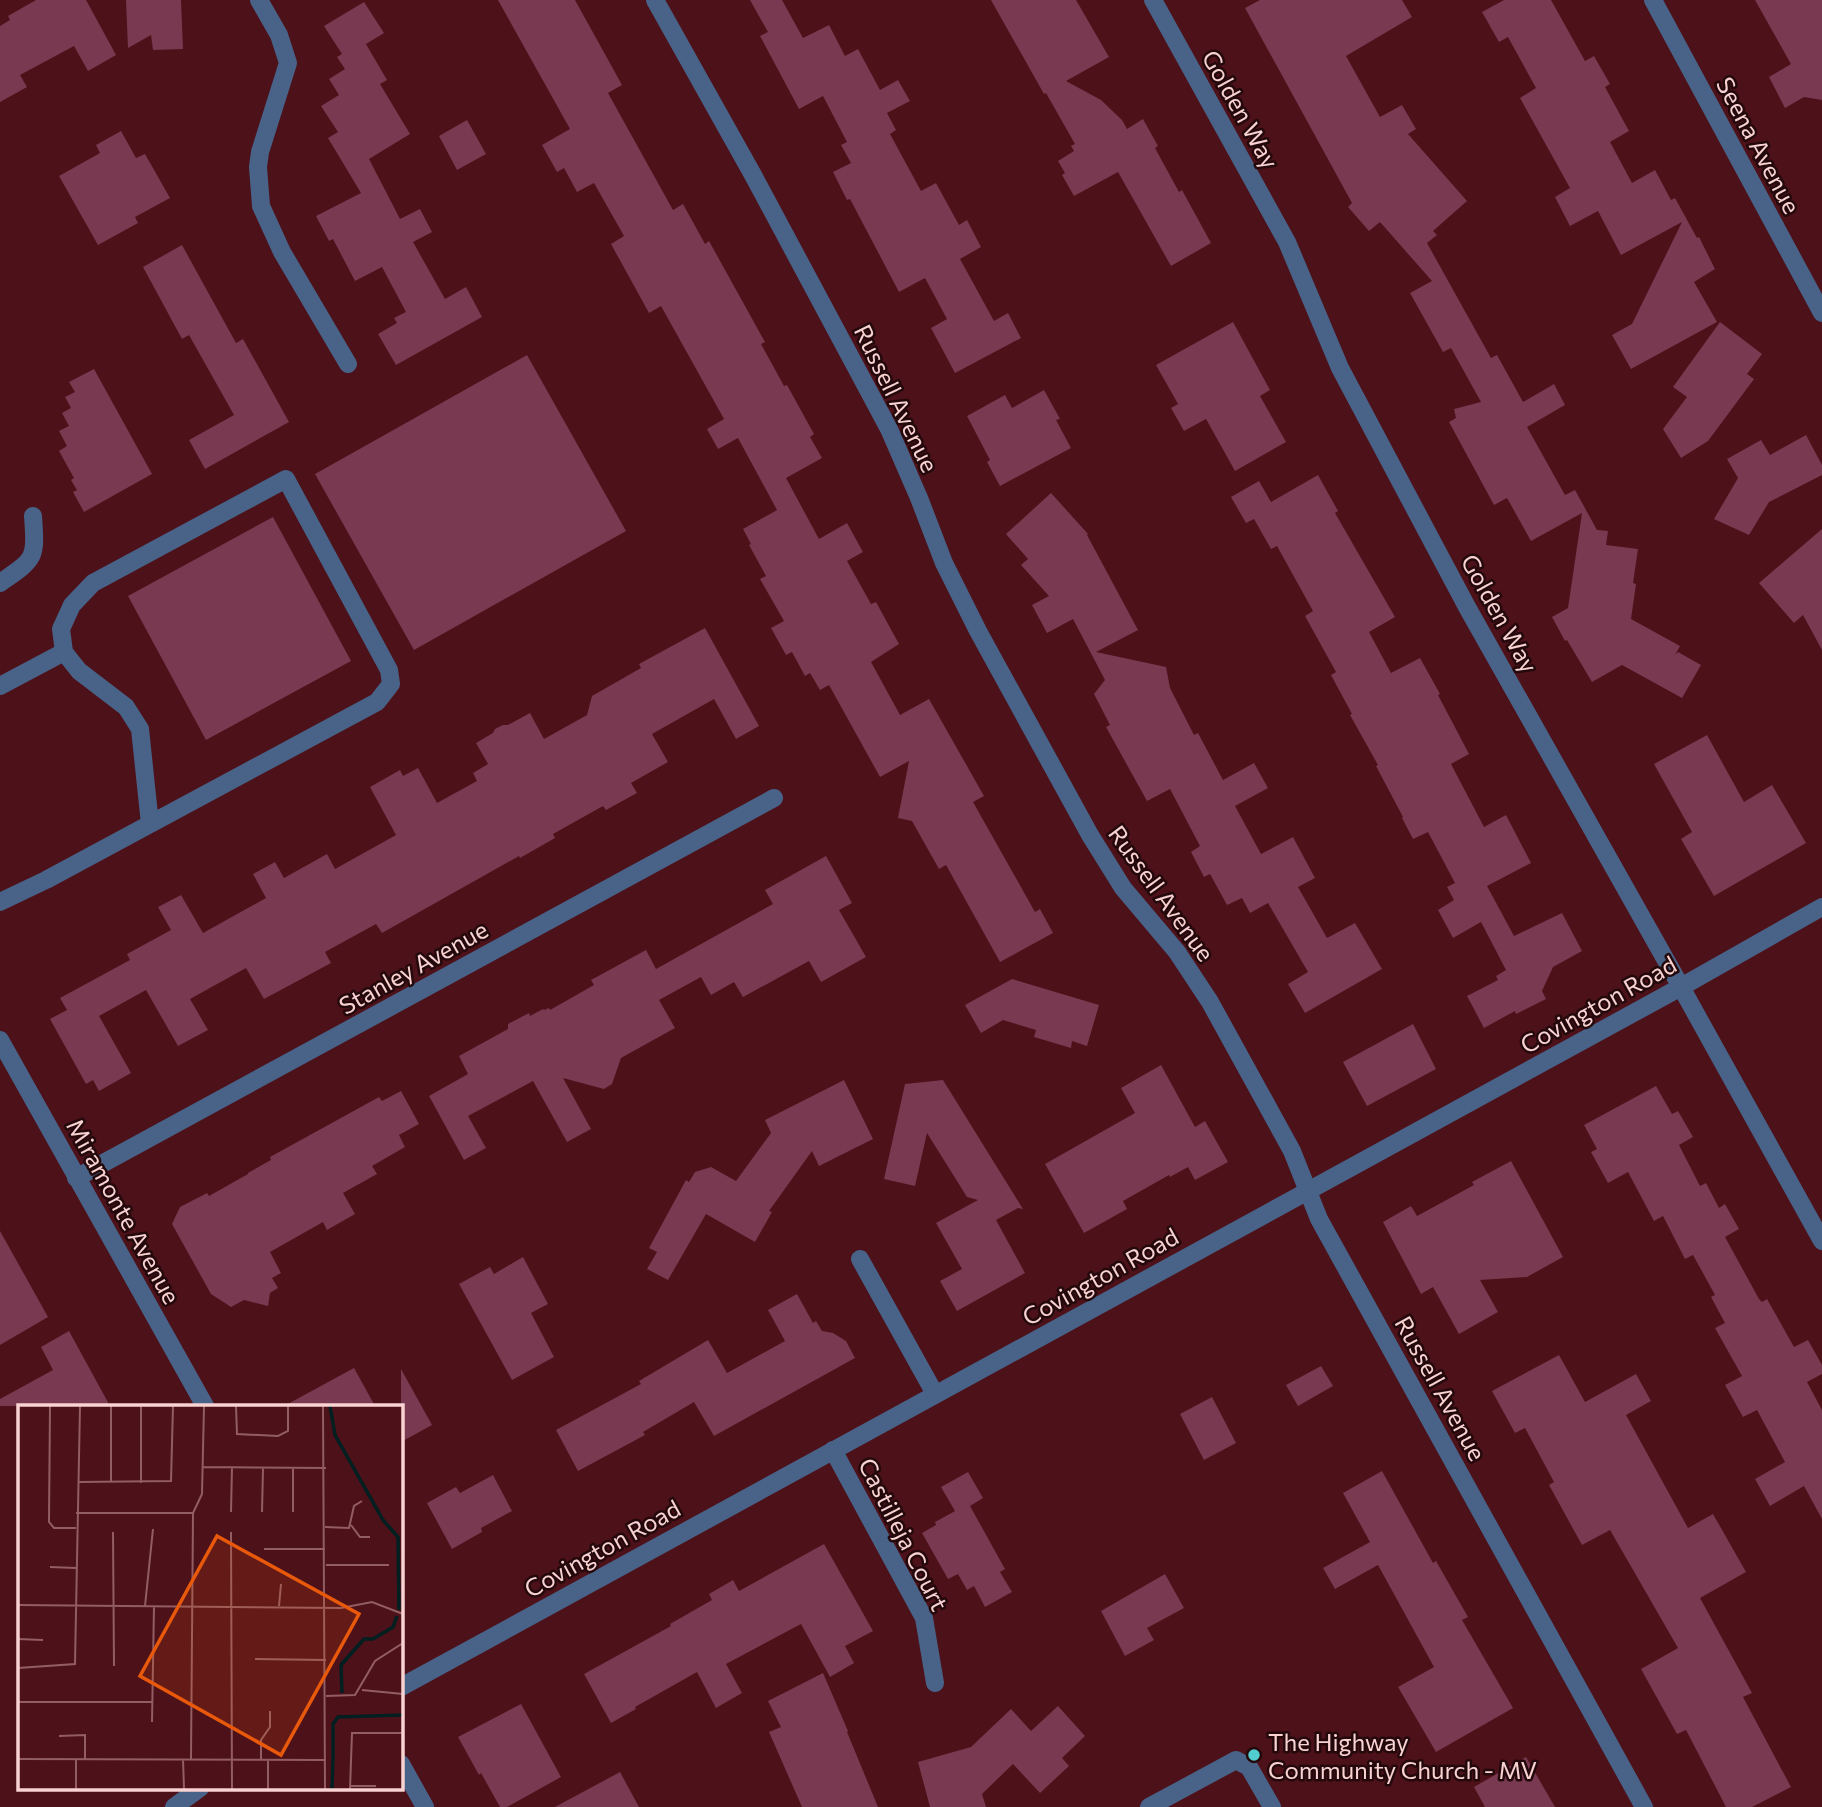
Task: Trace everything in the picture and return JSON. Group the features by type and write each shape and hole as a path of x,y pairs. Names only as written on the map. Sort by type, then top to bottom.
{"street":[{"path":"259,0 279,35 288,63 260,152 258,167 261,206 282,252 348,364"},
{"name":"Russell Avenue","path":"655,0 753,175 889,429 944,563 991,655 1090,835 1123,888 1177,952 1210,1002 1292,1151 1319,1219 1644,1807"},
{"name":"Golden Way","path":"1153,0 1287,242 1340,368 1467,607 1822,1241"},
{"name":"Seena Avenue","path":"1653,0 1822,313"},
{"path":"0,902 46,880 377,702 391,684 389,670 286,479 93,583 72,605 61,629 64,652 79,671 126,707 140,729 150,824"},
{"path":"0,583 26,565 35,549 33,516"},
{"path":"0,686 64,652"},
{"name":"Stanley Avenue","path":"76,1178 774,798"},
{"name":"Covington Road","path":"402,1686 1681,987 1822,907"},
{"name":"Miramonte Avenue","path":"0,1040 204,1405"},
{"path":"860,1259 935,1394"},
{"name":"Castilleja Court","path":"833,1450 924,1618 935,1683"},
{"path":"1149,1807 1236,1760 1249,1767 1272,1807"},
{"path":"402,1765 425,1807"},
{"path":"174,1807 197,1790"}],"building":[{"path":"36,0 86,0 116,55 88,71 74,46 20,75 27,87 0,102 0,26 10,20 8,16"},
{"path":"126,0 181,0 183,49 153,50 151,35 128,48"},
{"path":"498,0 575,0 622,85 608,93 673,210 683,204 705,244 709,241 765,342 761,344 814,434 810,437 822,458 786,478 819,539 847,523 863,552 847,561 871,604 876,602 899,644 871,662 900,715 929,699 984,796 973,802 1035,912 1040,909 1053,933 1000,962 946,865 939,869 912,821 898,818 909,761 880,777 829,685 820,690 810,673 805,676 792,652 786,655 771,628 784,621 760,579 766,576 743,529 777,510 738,438 718,449 707,429 724,419 661,306 649,313 611,244 624,236 594,183 577,192 564,168 557,172 542,145 570,129"},
{"path":"750,0 782,0 803,38 829,25 845,56 858,49 880,90 898,80 910,101 887,113 896,130 890,134 921,191 936,183 959,225 967,220 981,247 960,259 994,321 1008,313 1021,338 955,373 931,328 947,319 925,278 899,292 833,172 851,163 841,145 847,142 823,96 799,109 760,36 768,32"},
{"path":"991,0 1076,0 1109,57 1066,81 1101,100 1122,120 1127,129 1143,119 1179,192 1182,190 1211,243 1171,266 1118,172 1074,196 1062,175 1065,173 1058,161 1074,151 1071,146 1075,144"},
{"path":"1260,0 1402,0 1412,17 1346,56 1380,117 1402,105 1416,129 1408,134 1467,201 1433,231 1437,235 1427,243 1491,358 1497,355 1523,402 1554,384 1565,405 1527,427 1565,495 1575,490 1597,530 1608,531 1606,545 1638,549 1631,619 1680,646 1675,655 1678,652 1701,665 1682,698 1622,665 1592,682 1567,640 1565,641 1552,617 1568,608 1582,513 1531,541 1507,498 1494,505 1449,422 1456,418 1454,409 1481,402 1451,348 1443,352 1410,293 1432,281 1380,222 1369,231 1348,207 1352,203 1245,8"},
{"path":"1504,0 1551,0 1585,61 1594,56 1610,84 1605,87 1629,131 1610,142 1632,183 1655,170 1671,200 1675,198 1697,238 1699,237 1715,269 1694,282 1717,322 1631,369 1612,335 1632,324 1682,222 1621,255 1598,211 1570,226 1555,197 1570,188 1520,98 1536,88 1508,37 1499,42 1482,12"},
{"path":"1755,0 1822,0 1822,100 1804,97 1785,108 1769,77 1791,64"},
{"path":"364,2 384,33 366,44 387,80 380,84 410,134 369,159 400,219 420,209 432,232 413,242 445,299 466,287 482,317 396,365 378,334 397,323 394,318 406,312 382,267 355,281 333,239 329,241 316,216 361,193 328,138 338,132 321,106 339,95 329,79 345,69 337,57 342,54 324,26"},
{"path":"467,120 486,154 457,170 439,136"},
{"path":"121,131 136,158 145,154 170,198 135,217 138,223 98,245 59,176 100,153 96,145"},
{"path":"182,245 236,343 243,339 289,422 205,469 189,440 234,415 189,335 182,339 143,267"},
{"path":"1233,322 1270,390 1260,396 1286,442 1235,471 1206,419 1184,431 1171,408 1178,404 1156,365"},
{"path":"1720,322 1762,354 1747,374 1754,379 1708,441 1681,458 1663,429 1687,397 1673,387"},
{"path":"527,355 626,531 414,650 315,474"},
{"path":"94,369 152,474 84,512 73,492 77,490 71,480 74,478 59,451 67,446 59,431 69,426 62,413 71,408 65,397 75,392 69,382"},
{"path":"1044,390 1060,419 1056,420 1071,448 1000,486 967,416 1005,395 1012,408"},
{"path":"1806,435 1822,465 1822,475 1769,502 1749,535 1714,519 1738,478 1727,459 1761,440 1770,455"},
{"path":"1318,475 1338,511 1335,513 1395,617 1369,632 1391,673 1420,658 1469,754 1451,764 1484,827 1506,815 1531,863 1487,886 1514,936 1562,913 1582,951 1553,967 1542,991 1546,999 1516,1014 1515,1011 1484,1028 1467,996 1498,980 1496,976 1506,970 1481,922 1453,938 1438,910 1454,900 1447,887 1455,883 1428,832 1413,839 1331,675 1336,672 1305,616 1313,611 1277,546 1271,549 1254,519 1246,523 1231,497 1259,481 1271,502"},
{"path":"1051,493 1088,534 1138,630 1096,652 1166,667 1170,688 1194,735 1198,733 1223,780 1254,763 1268,788 1235,806 1261,854 1293,837 1315,878 1298,887 1327,938 1355,923 1382,969 1305,1013 1288,984 1308,972 1268,903 1250,913 1242,898 1227,905 1210,874 1204,877 1191,852 1200,846 1170,789 1147,801 1106,727 1110,725 1094,694 1105,680 1073,619 1047,633 1032,605 1049,596 1021,565 1028,559 1006,534"},
{"path":"273,517 351,661 206,740 128,596"},
{"path":"1822,529 1822,650 1803,615 1794,623 1759,583"},
{"path":"705,628 759,726 736,739 714,699 652,734 668,762 631,783 637,793 606,810 603,806 553,834 555,838 382,933 376,924 325,952 331,963 264,999 246,968 190,999 208,1030 178,1046 146,990 99,1016 131,1073 99,1091 93,1080 86,1084 50,1019 67,1010 60,998 130,960 127,954 171,930 158,907 181,895 203,933 266,898 253,874 275,862 284,878 327,854 335,869 396,835 370,787 400,770 403,776 418,768 437,803 477,781 473,773 488,764 476,743 495,729 530,713 544,739 587,715 592,696 641,668 639,664"},
{"path":"1707,735 1744,802 1772,785 1806,843 1714,896 1681,839 1692,832 1654,764"},
{"path":"826,856 852,903 839,910 866,957 821,982 809,961 743,997 734,982 711,995 701,977 659,1000 675,1028 621,1058 612,1084 604,1089 563,1078 591,1129 567,1142 533,1081 468,1116 486,1148 464,1160 429,1096 468,1074 459,1056 508,1029 508,1024 529,1013 530,1016 543,1009 550,1010 594,985 591,980 646,950 656,969 773,904 765,890"},
{"path":"1012,979 1099,1005 1087,1046 1072,1041 1071,1048 1034,1037 1036,1030 1003,1020 981,1033 965,1005"},
{"path":"1413,1024 1436,1069 1367,1106 1343,1062"},
{"path":"1161,1065 1195,1127 1205,1121 1228,1162 1195,1180 1188,1167 1170,1177 1169,1175 1123,1201 1127,1209 1084,1233 1045,1164 1135,1113 1121,1088"},
{"path":"844,1080 873,1139 819,1166 812,1151 769,1211 772,1212 755,1242 706,1214 668,1280 647,1269 657,1252 649,1248 686,1180 689,1182 695,1172 711,1167 736,1181 771,1133 765,1120"},
{"path":"943,1080 1023,1209 1018,1208 996,1220 1025,1273 957,1311 940,1281 962,1269 936,1223 978,1200 967,1197 927,1133 915,1186 884,1179 905,1084"},
{"path":"1656,1086 1672,1114 1678,1111 1693,1137 1679,1145 1700,1186 1706,1183 1719,1208 1725,1204 1739,1229 1725,1237 1759,1299 1762,1302 1767,1299 1794,1347 1808,1340 1822,1365 1822,1374 1807,1382 1822,1410 1822,1519 1804,1486 1770,1506 1755,1479 1785,1462 1757,1410 1743,1417 1725,1385 1742,1376 1715,1328 1725,1323 1711,1297 1715,1295 1693,1255 1685,1259 1663,1216 1654,1221 1628,1172 1608,1183 1591,1152 1597,1149 1584,1125"},
{"path":"401,1091 419,1124 399,1135 405,1147 372,1166 377,1174 343,1193 355,1214 327,1230 323,1222 270,1252 281,1273 272,1278 278,1288 270,1293 268,1306 244,1300 231,1307 211,1294 172,1224 180,1207 207,1193 209,1196 271,1160 270,1157 379,1097 382,1101"},
{"path":"1511,1161 1563,1257 1527,1277 1480,1280 1498,1312 1459,1334 1433,1287 1421,1294 1383,1222 1411,1206 1417,1216"},
{"path":"0,1231 48,1317 0,1345"},
{"path":"523,1257 548,1304 531,1313 554,1357 512,1380 459,1284 490,1267 494,1274"},
{"path":"797,1294 813,1323 816,1321 822,1331 833,1333 846,1341 855,1358 714,1436 694,1402 643,1432 645,1435 578,1471 556,1430 641,1384 639,1381 708,1340 727,1373 785,1341 768,1310"},
{"path":"69,1331 109,1405 0,1406 0,1399 53,1370 41,1347"},
{"path":"1559,1355 1585,1402 1636,1374 1651,1401 1626,1415 1688,1528 1713,1514 1746,1572 1700,1598 1752,1693 1743,1697 1791,1787 1752,1807 1726,1807 1686,1730 1677,1734 1641,1669 1678,1648 1610,1530 1582,1545 1549,1485 1554,1482 1525,1428 1515,1433 1492,1391"},
{"path":"1321,1366 1333,1386 1298,1406 1286,1385"},
{"path":"354,1368 374,1405 286,1405"},
{"path":"401,1369 432,1425 402,1441"},
{"path":"1212,1397 1236,1443 1204,1460 1180,1414"},
{"path":"1382,1471 1433,1563 1436,1561 1468,1617 1462,1620 1513,1708 1436,1752 1398,1687 1434,1667 1378,1565 1335,1589 1323,1568 1370,1542 1343,1493"},
{"path":"968,1472 983,1498 970,1506 1005,1569 1000,1572 1012,1592 985,1607 974,1586 967,1590 958,1574 948,1579 922,1533 955,1511 941,1487"},
{"path":"493,1475 512,1511 481,1528 482,1532 452,1549 427,1503 456,1487 460,1493"},
{"path":"824,1544 873,1631 845,1646 854,1663 830,1677 801,1624 726,1664 742,1693 716,1708 697,1672 611,1723 584,1674 671,1626 670,1624 712,1600 709,1594 733,1580 739,1591"},
{"path":"1165,1574 1184,1608 1147,1628 1154,1640 1125,1656 1101,1611"},
{"path":"823,1673 878,1807 802,1807 769,1732 781,1727 768,1701"},
{"path":"521,1704 561,1777 507,1807 500,1807 458,1737"},
{"path":"1058,1706 1085,1736 1062,1758 1069,1766 1040,1793 1013,1764 982,1794 986,1807 930,1807 918,1762 971,1747 1011,1709 1031,1731"},
{"path":"1526,1757 1555,1807 1485,1807 1474,1787"},
{"path":"620,1772 639,1807 555,1807"}],"place":[{"name":"The Highway Community Church - MV","path":"1254,1755"}]}
